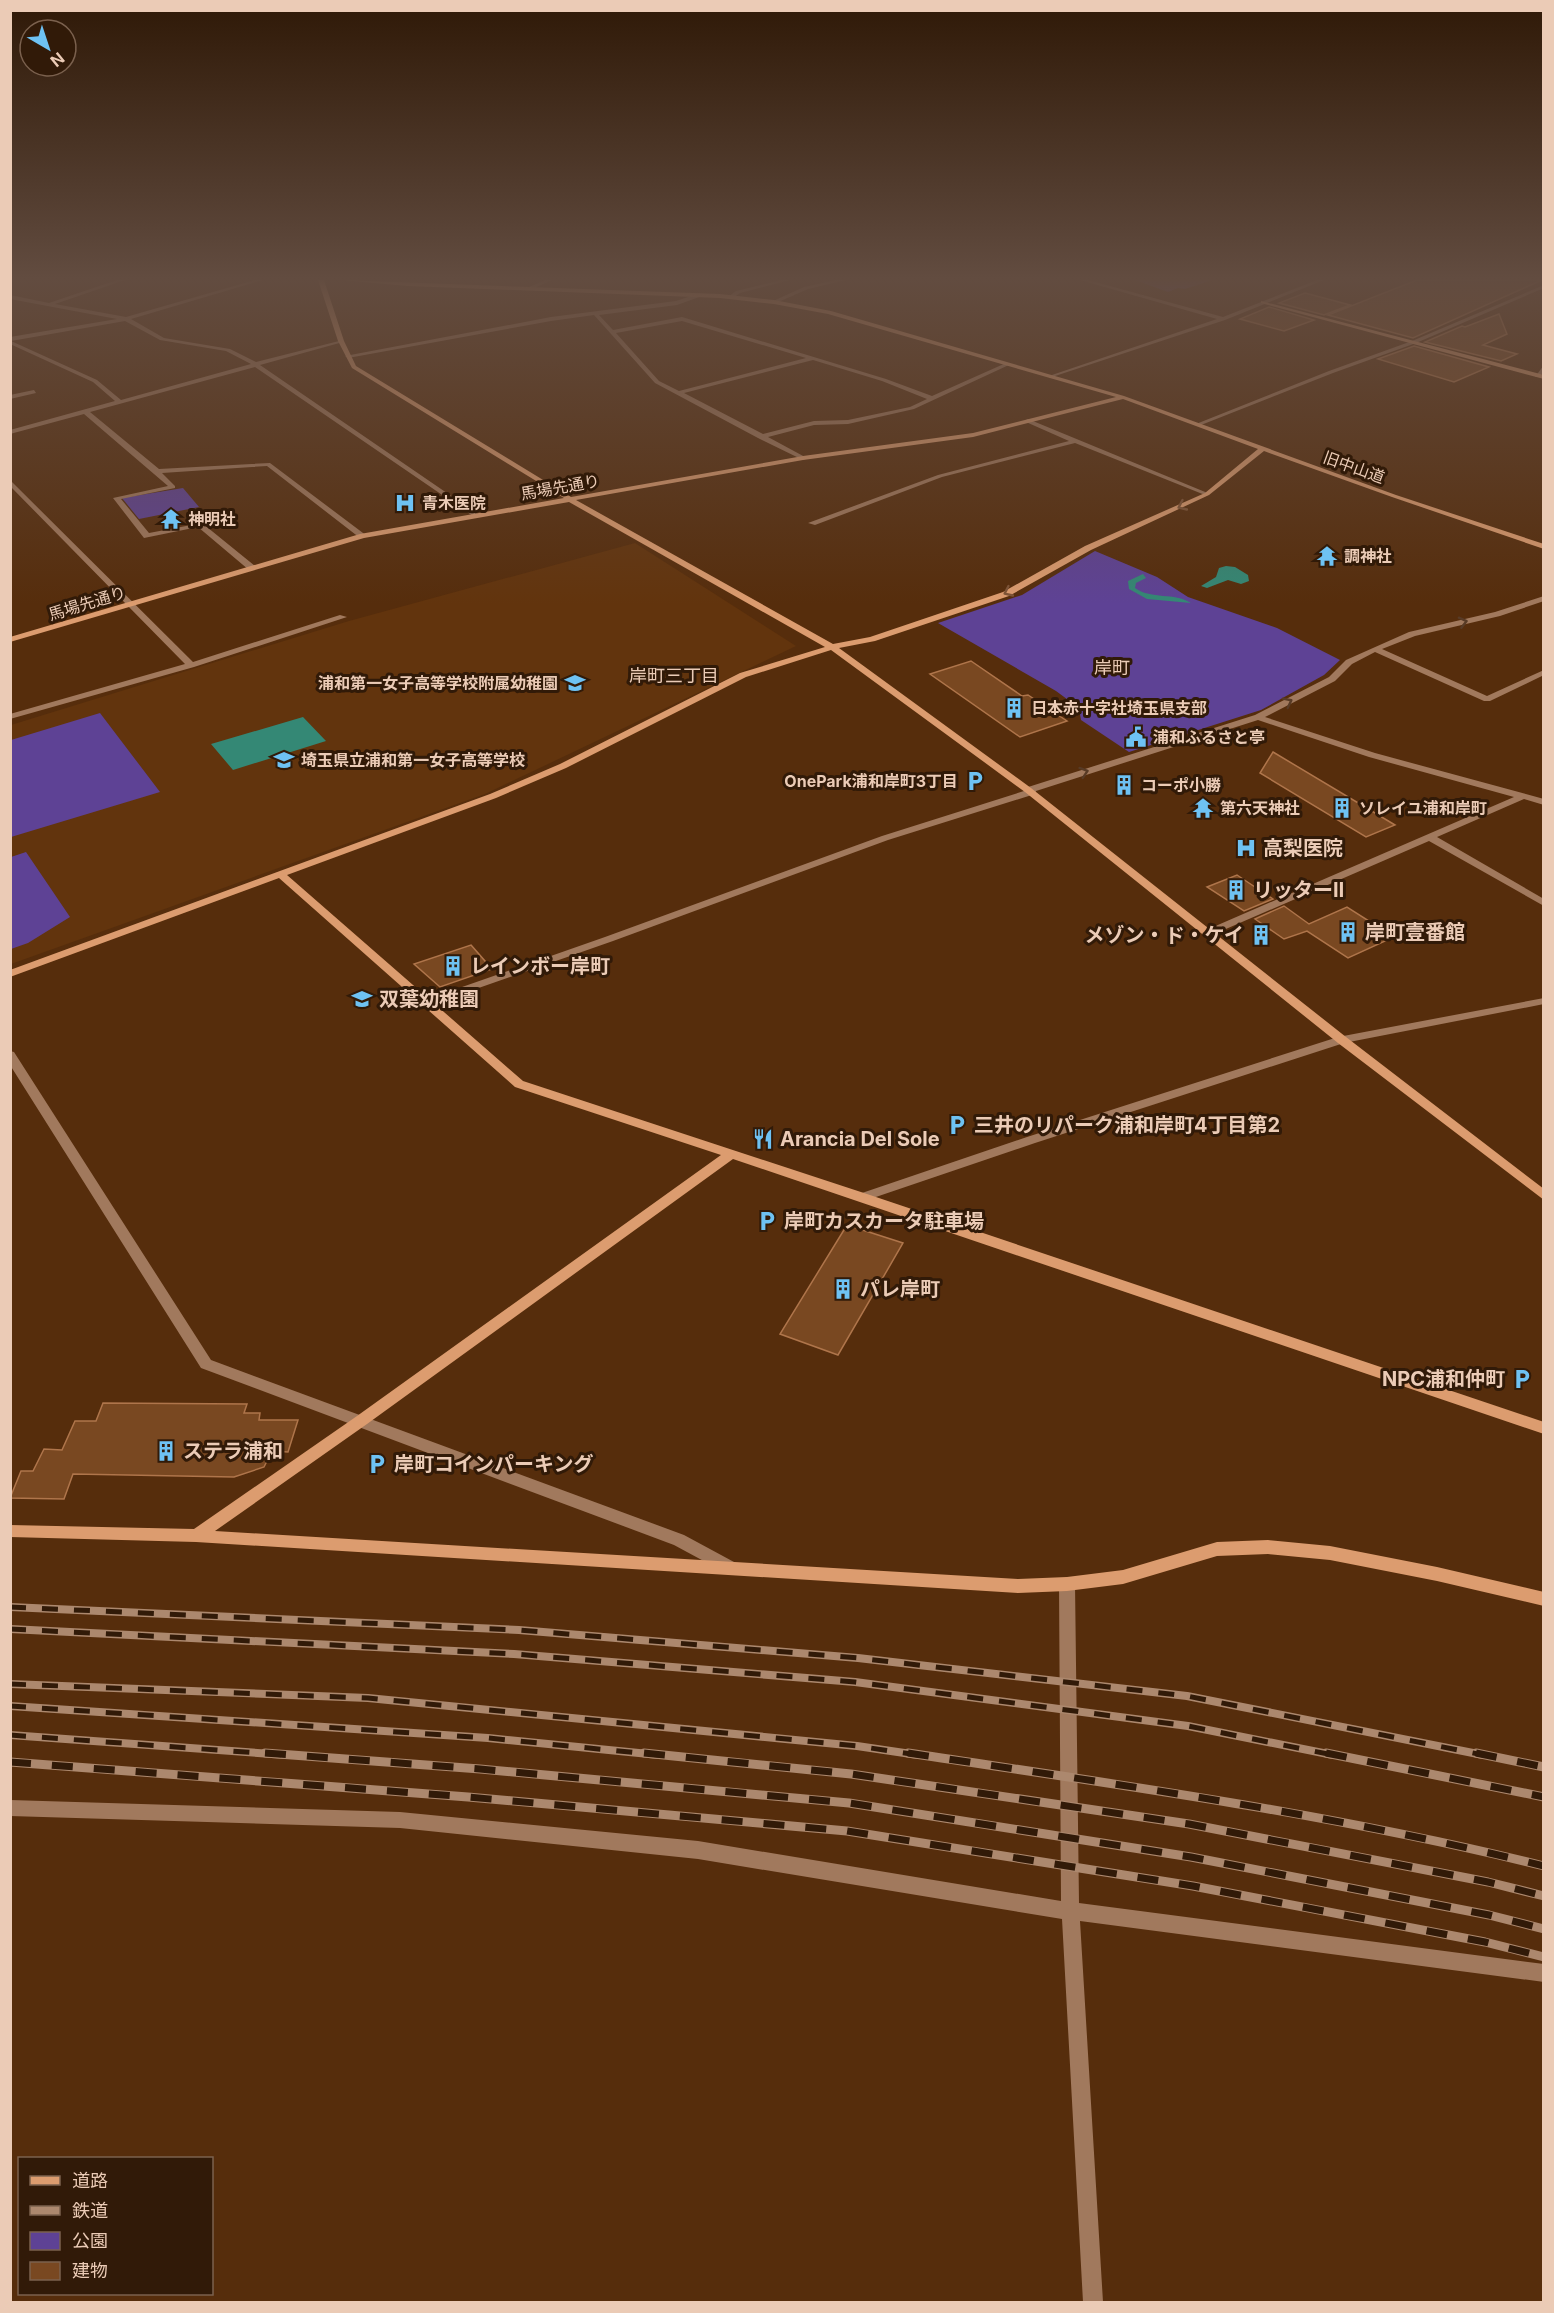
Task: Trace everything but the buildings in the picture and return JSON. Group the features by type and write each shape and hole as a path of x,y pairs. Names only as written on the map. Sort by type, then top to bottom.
{"street":[{"path":"103,388 120,402"},
{"path":"11,431 170,388"},
{"path":"290,388 475,515"},
{"path":"388,388 571,500 832,647 1030,791 1342,1040 1544,1196"},
{"path":"668,388 803,458"},
{"path":"678,393 697,388"},
{"path":"904,388 933,399"},
{"path":"760,437 814,423 848,422 912,408 957,388"},
{"name":"旧中山道","path":"1090,388 1122,397 1544,547"},
{"path":"1199,424 1291,388"},
{"path":"11,396 34,392"},
{"name":"馬場先通り","path":"10,640 363,536 803,458 973,435 1122,397"},
{"path":"85,411 173,487 116,498 147,536 199,525 252,568"},
{"path":"1028,421 1207,494"},
{"path":"812,523 940,476 1077,441"},
{"path":"10,974 511,789 563,766 743,675 832,647 872,639 1006,594 1088,548 1207,494 1263,448"},
{"path":"157,471 268,464 363,536"},
{"path":"10,482 191,665"},
{"path":"426,1003 885,838 1258,717 1332,679 1349,662 1375,649 1413,634 1497,614 1542,599"},
{"path":"10,717 191,665 343,617"},
{"path":"1375,649 1486,699 1544,672"},
{"path":"1258,717 1372,755 1544,802"},
{"path":"1208,933 1524,796"},
{"path":"1430,837 1544,903"},
{"path":"280,874 519,1084 862,1197 1544,1428"},
{"path":"862,1197 1342,1040 1544,1001"},
{"path":"10,1055 206,1364 362,1420 679,1540 729,1567"},
{"path":"196,1536 362,1420 731,1154"},
{"path":"10,1531 196,1536 1018,1586 1067,1584 1123,1577 1218,1549 1268,1547 1330,1553 1437,1574 1544,1599"},
{"path":"1067,1584 1070,1911 1094,2302"},
{"path":"10,1808 400,1820 698,1850 1070,1911 1544,1973"}],"shaded area":[{"name":"埼玉県立浦和第一女子高等学校","path":"635,543 796,646 485,794 11,964 11,725 349,621"}],"green space":[{"path":"183,488 199,507 139,519 122,498"},
{"path":"1095,551 1157,577 1188,597 1277,628 1340,660 1324,675 1261,710 1129,752 1081,720 1079,708 1056,691 938,623 1022,595"},
{"path":"100,713 160,792 11,837 11,740"},
{"path":"26,852 70,917 28,943 11,949 11,857"}],"water":[{"path":"1235,567 1248,575 1249,581 1241,584 1228,580 1207,588 1201,586 1216,577 1219,568"},
{"path":"1143,574 1146,578 1136,583 1135,588 1149,594 1177,598 1191,603 1147,599 1129,589 1128,581"},
{"path":"303,717 326,741 233,770 211,744"}],"railway":[{"path":"10,1607 519,1630 858,1658 1187,1696 1483,1755"},
{"path":"10,1629 514,1654 855,1682 1188,1726 1333,1755"},
{"path":"10,1684 368,1698 857,1746 918,1755"},
{"path":"10,1706 488,1738 659,1755"},
{"path":"10,1735 286,1755"},
{"path":"265,1753 480,1769 849,1803 1191,1857 1489,1915 1544,1929"},
{"path":"644,1753 851,1774 1189,1824 1488,1882 1544,1896"},
{"path":"908,1753 1307,1816 1544,1866"},
{"path":"1326,1753 1544,1797"},
{"path":"1476,1753 1544,1767"},
{"path":"10,1762 468,1797 847,1831 1193,1886 1485,1942 1544,1957"}],"place":[{"name":"青木医院","path":"405,503"},
{"name":"神明社","path":"171,519"},
{"name":"調神社","path":"1327,556"},
{"name":"浦和第一女子高等学校附属幼稚園","path":"575,683"},
{"name":"日本赤十字社埼玉県支部","path":"1014,708"},
{"name":"浦和ふるさと亭","path":"1136,737"},
{"name":"埼玉県立浦和第一女子高等学校","path":"284,760"},
{"name":"OnePark浦和岸町3丁目","path":"975,781"},
{"name":"コーポ小勝","path":"1124,785"},
{"name":"第六天神社","path":"1203,808"},
{"name":"ソレイユ浦和岸町","path":"1342,808"},
{"name":"高梨医院","path":"1246,848"},
{"name":"リッターⅡ","path":"1236,890"},
{"name":"岸町壹番館","path":"1348,932"},
{"name":"メゾン・ド・ケイ","path":"1261,935"},
{"name":"レインボー岸町","path":"453,966"},
{"name":"双葉幼稚園","path":"362,999"},
{"name":"三井のリパーク浦和岸町4丁目第2","path":"957,1125"},
{"name":"Arancia Del Sole","path":"763,1139"},
{"name":"岸町カスカータ駐車場","path":"767,1221"},
{"name":"パレ岸町","path":"843,1289"},
{"name":"NPC浦和仲町","path":"1522,1379"},
{"name":"ステラ浦和","path":"166,1451"},
{"name":"岸町コインパーキング","path":"377,1464"}],"district":[{"name":"岸町","path":"1112,668"},
{"name":"岸町三丁目","path":"674,676"}]}
